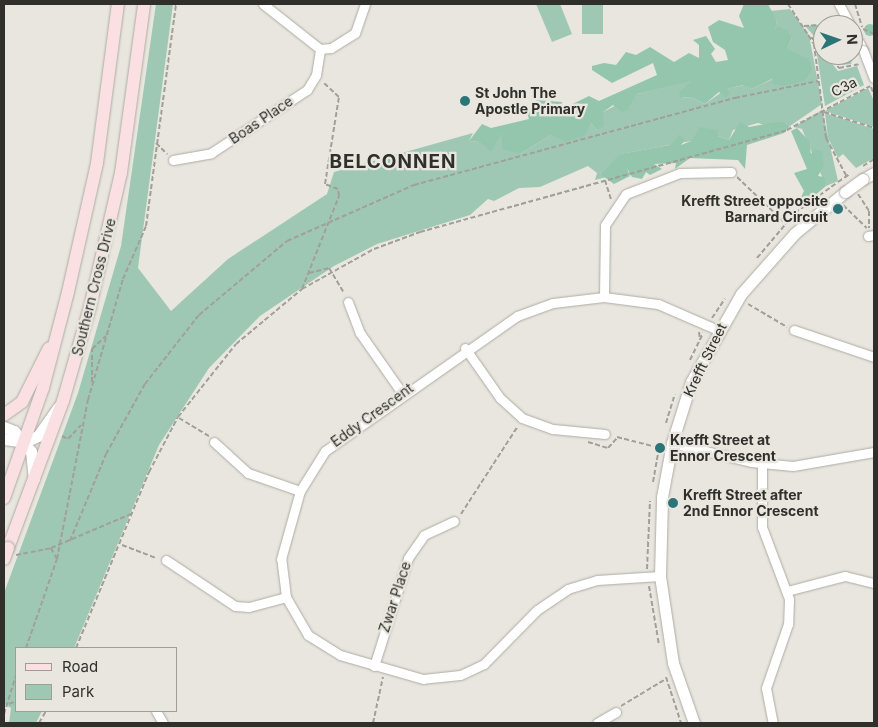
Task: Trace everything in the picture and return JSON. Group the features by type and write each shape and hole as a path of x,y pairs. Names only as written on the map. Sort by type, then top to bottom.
{"main road":[{"name":"Southern Cross Drive","path":"4,498 25,442 57,335 97,163 118,4"},
{"name":"Southern Cross Drive","path":"6,554 63,402 121,173 144,4"},
{"path":"4,415 22,402 57,335"}],"street":[{"path":"263,4 320,49 331,48 355,33 365,4"},
{"name":"Boas Place","path":"173,160 211,153 307,90 316,75 320,49"},
{"path":"863,50 874,78"},
{"path":"604,297 605,224 614,207 647,182 680,173 731,172"},
{"name":"Krefft Street","path":"694,723 673,663 660,576 662,497 672,443 691,382 718,330 751,281 795,233 852,183 874,173"},
{"name":"Eddy Crescent","path":"660,576 597,580 568,589 536,610 484,664 460,675 423,679 385,670 323,646 302,628 286,597 281,559 300,491 325,450 465,348 528,311 604,297 658,304 718,330"},
{"path":"348,302 360,333 402,393"},
{"path":"794,330 874,357"},
{"path":"465,348 500,398 522,418 553,429 605,434"},
{"path":"4,439 25,442 38,436 63,402"},
{"path":"4,427 25,442 35,480"},
{"path":"214,442 248,473 300,491"},
{"path":"672,443 762,464 824,464 874,452"},
{"path":"762,464 762,527 787,590 788,624 766,688 773,723"},
{"name":"Zwar Place","path":"374,666 408,558 424,535 454,521"},
{"path":"166,560 235,606 249,608 286,597"},
{"path":"787,590 845,576 874,583"},
{"path":"157,712 163,723"},
{"path":"598,723 616,712"}],"path":[{"path":"26,647 57,559 82,424 92,385 123,279 146,226 176,4"},
{"path":"788,4 813,38"},
{"path":"804,26 813,26"},
{"path":"810,35 826,138 868,211 872,234"},
{"path":"835,65 838,68 851,65"},
{"path":"302,290 339,192 325,184 339,97 316,75"},
{"path":"70,541 106,454 145,384 199,315 287,241 330,219 414,185 735,98 818,81"},
{"name":"C3a","path":"331,270 420,232 787,130 874,84"},
{"path":"823,111 874,128"},
{"path":"156,143 173,160"},
{"path":"731,172 795,233"},
{"path":"605,180 614,207"},
{"path":"838,209 849,201 847,209"},
{"path":"843,205 872,234"},
{"path":"309,273 331,270"},
{"path":"76,647 122,545 133,513 178,417 236,344 302,290 331,270"},
{"path":"331,270 348,302"},
{"path":"742,311 750,300"},
{"path":"747,304 794,330"},
{"path":"693,326 700,339"},
{"path":"92,385 90,354 108,334"},
{"path":"178,417 214,442"},
{"path":"68,438 82,424"},
{"path":"454,521 473,500 518,424"},
{"path":"605,434 660,448"},
{"path":"31,553 70,541 133,513"},
{"path":"122,545 166,560"},
{"path":"51,548 57,559"},
{"path":"373,723 385,670"},
{"path":"4,714 9,704 15,679"},
{"path":"616,712 666,679"},
{"path":"9,704 15,701"},
{"path":"39,723 45,712"}],"green space":[{"path":"156,4 173,4 138,268 171,311 228,259 327,194 334,172 473,133 469,141 480,142 502,132 520,154 551,135 591,123 597,130 603,112 637,94 693,80 681,98 691,97 705,104 726,89 744,85 752,89 773,79 792,38 774,32 777,21 770,11 790,9 809,35 813,65 815,65 822,104 790,126 783,121 767,126 758,123 733,130 729,140 718,136 621,154 600,174 607,177 595,180 597,173 588,166 540,187 519,188 494,201 488,199 470,215 377,244 334,266 260,316 209,368 159,445 74,647 15,647 15,712 42,712 36,723 9,723 11,708 4,704 4,593 78,393 121,246"},
{"path":"536,4 560,4 572,34 552,42"},
{"path":"582,4 603,4 603,34 582,34"},
{"path":"744,4 768,4 777,21 775,30 778,26 788,31 792,38 787,49 809,59 812,70 804,81 782,86 773,84 772,79 752,89 743,85 727,89 730,94 726,98 719,92 705,104 691,97 680,98 679,92 692,81 637,94 627,110 622,112 613,105 603,112 604,126 597,130 591,123 584,136 565,142 551,135 520,154 502,149 502,133 491,152 480,142 469,141 482,124 491,128 529,119 527,113 537,100 562,102 560,110 589,96 599,101 657,75 653,63 612,83 592,70 592,66 604,63 616,65 626,52 636,55 650,47 674,62 689,53 699,58 699,45 693,40 706,36 715,49 711,54 716,62 728,60 725,50 713,42 708,27 719,20 744,28 739,16"},
{"path":"813,24 813,35 806,27"},
{"path":"868,24 872,24 876,30 872,36 868,36 864,32 864,28"},
{"path":"819,65 833,65 838,71 857,66 864,85 825,106"},
{"path":"868,88 874,101 874,127 825,111"},
{"path":"822,110 838,181 826,186 802,129 794,127"},
{"path":"825,113 874,129 874,158 856,168 843,154 838,158 828,138"},
{"path":"783,121 790,126 784,133 747,145 745,169 738,160 690,158 675,169 676,163 654,164 662,169 650,175 646,172 642,179 632,177 627,168 630,176 614,184 600,174 620,154 670,145 680,134 685,140 681,145 691,141 700,127 718,130 718,136 729,140 740,122 749,127"},
{"path":"797,128 809,141 811,154 814,149 822,151 824,165 818,176 824,177 826,186 801,207 797,205 804,191 794,173 807,169 791,131"}],"place":[{"name":"St John The Apostle Primary","path":"465,101"},
{"name":"Krefft Street opposite Barnard Circuit","path":"838,209"},
{"name":"Krefft Street at Ennor Crescent","path":"660,448"},
{"name":"Krefft Street after 2nd Ennor Crescent","path":"673,503"}],"district":[{"name":"BELCONNEN","path":"393,162"}]}
